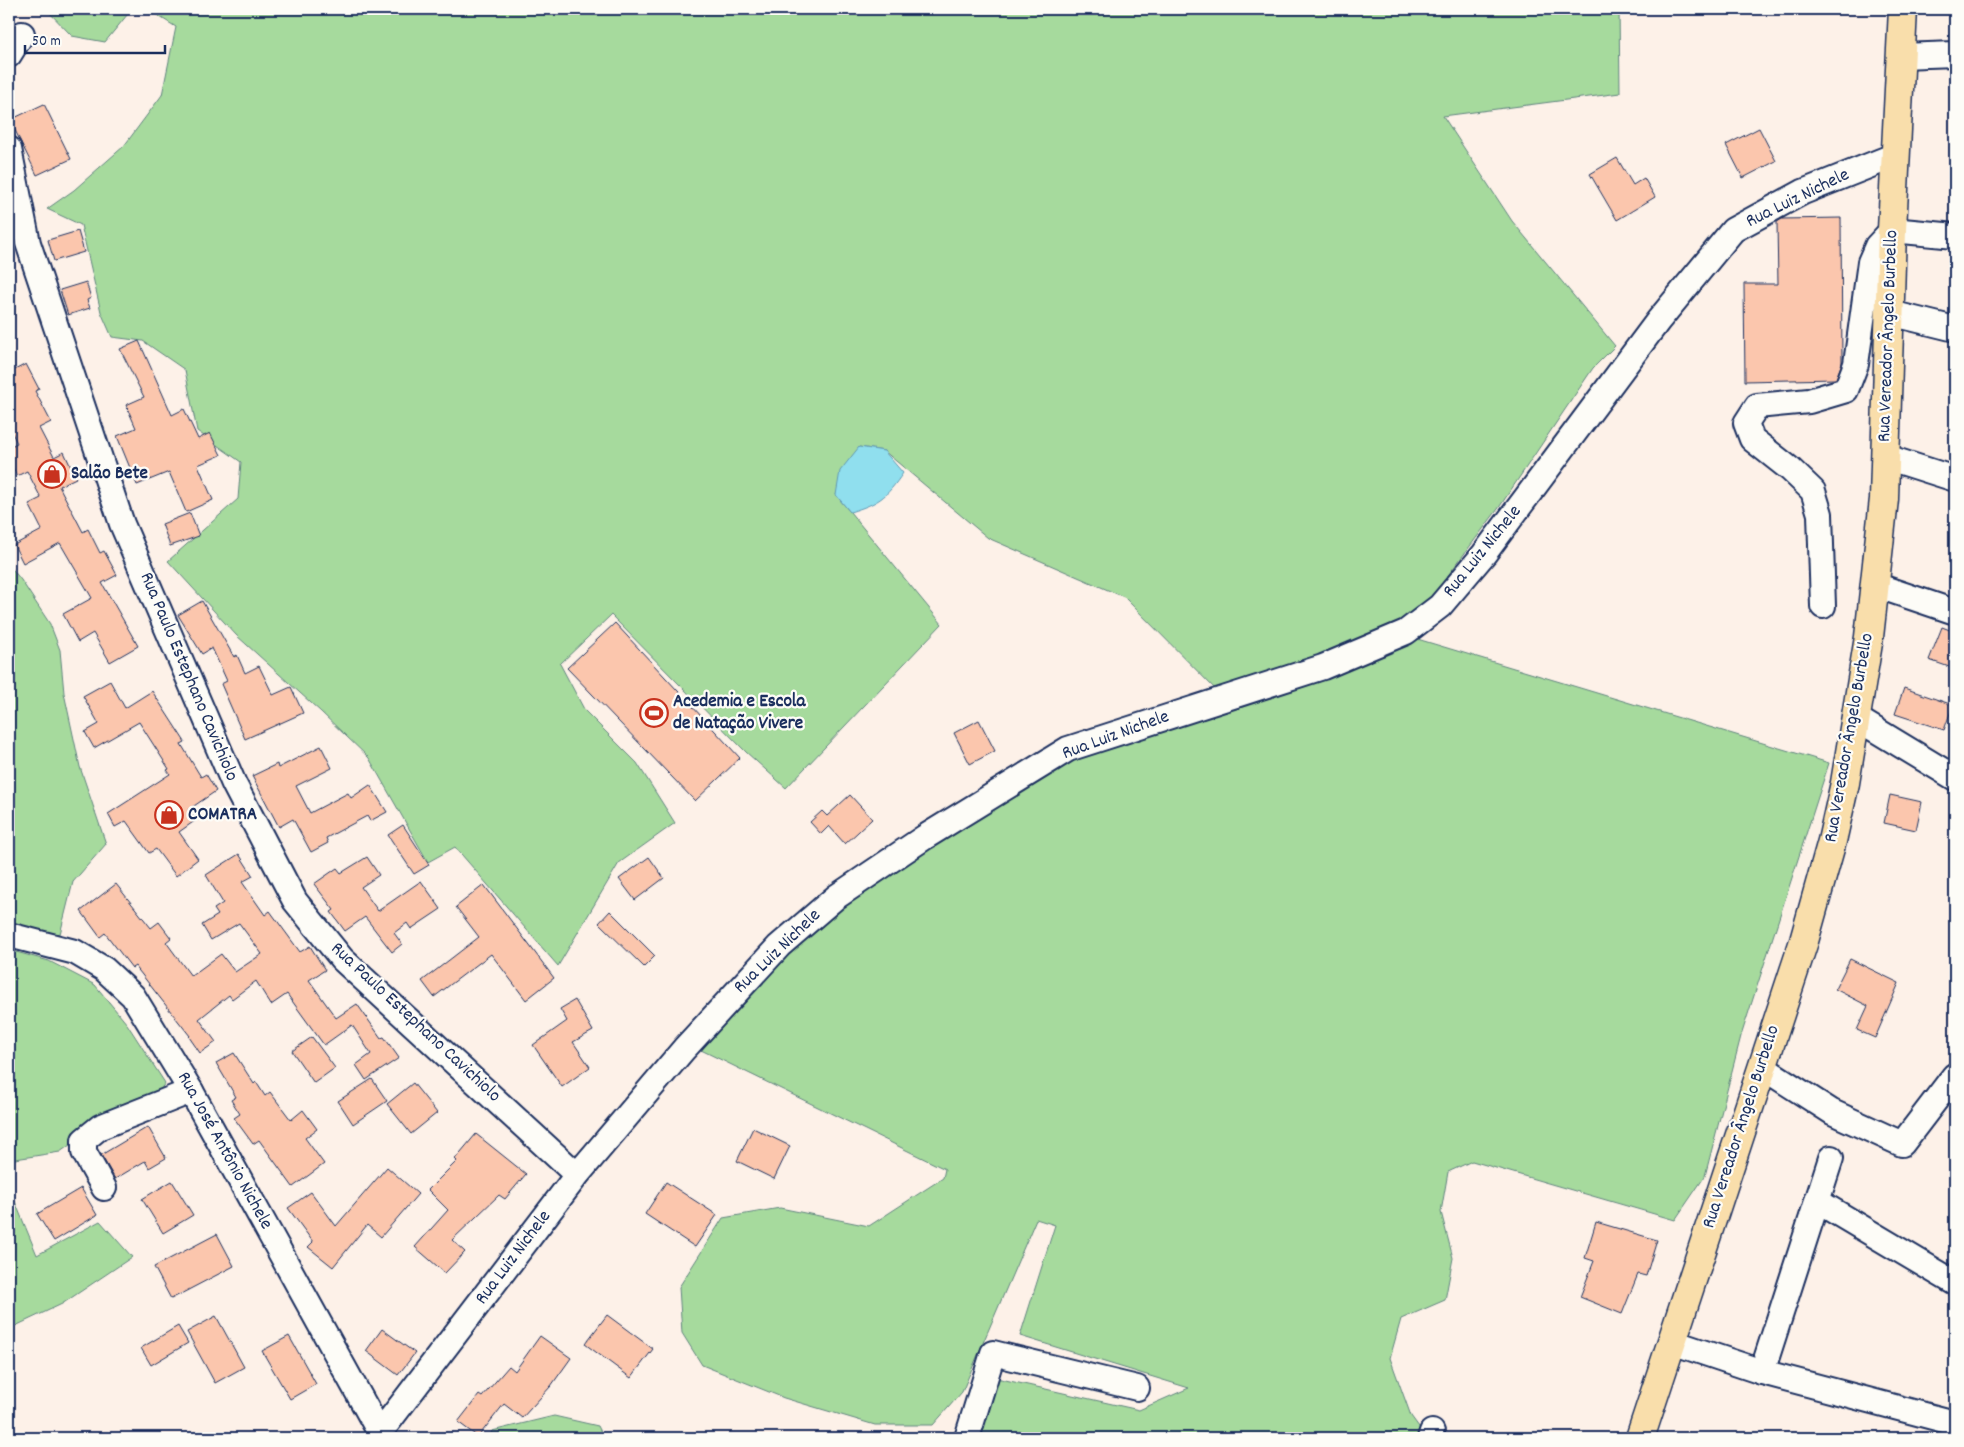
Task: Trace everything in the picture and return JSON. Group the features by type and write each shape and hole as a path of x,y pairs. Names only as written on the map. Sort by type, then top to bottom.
{"main road":[{"name":"Rua Vereador Ângelo Burbello","path":"1640,1438 1819,891 1841,802 1856,718 1875,585 1886,457 1892,230 1903,9"}],"street":[{"path":"9,55 22,34"},
{"path":"1901,56 1955,54"},
{"name":"Rua Paulo Estephano Cavichiolo","path":"9,149 28,244 122,524 234,784 295,900 342,959 577,1175"},
{"name":"Rua Luiz Nichele","path":"378,1436 577,1175 684,1049 780,946 836,897 925,837 1068,749 1323,667 1406,632 1440,606 1489,547 1658,321 1734,230 1803,192 1896,155"},
{"path":"1823,606 1820,514 1813,491 1790,469 1752,439 1746,423 1757,406 1809,401 1846,390 1856,364 1870,262 1877,246 1892,230 1955,236"},
{"path":"1890,313 1955,329"},
{"path":"1886,457 1955,479"},
{"path":"1875,585 1955,612"},
{"path":"1856,718 1955,778"},
{"name":"Rua José Antônio Nichele","path":"9,935 75,952 104,969 133,996 191,1091 378,1436"},
{"path":"1762,1067 1832,1112 1902,1144 1955,1076"},
{"path":"104,1188 84,1152 84,1140 100,1127 191,1091"},
{"path":"1762,1372 1831,1158"},
{"path":"1818,1201 1955,1283"},
{"path":"1672,1342 1762,1372 1955,1423"},
{"path":"967,1438 993,1353 1137,1388"}],"green space":[{"path":"46,9 132,9 105,42 72,36"},
{"path":"147,9 1619,9 1620,93 1443,116 1512,221 1615,346 1593,368 1498,509 1443,582 1414,638 1829,763 1741,1036 1705,1176 1675,1220 1472,1161 1448,1172 1441,1212 1453,1258 1445,1300 1401,1319 1390,1358 1411,1416 1427,1438 973,1438 992,1377 1139,1410 1189,1388 1020,1336 1055,1225 1036,1219 962,1392 933,1425 875,1425 784,1398 702,1365 682,1333 679,1287 723,1218 780,1208 869,1226 943,1178 945,1169 699,1049 779,960 845,900 1080,755 1235,709 1124,597 988,538 884,451 859,447 836,495 942,624 786,788 746,752 611,615 560,664 585,711 637,763 675,823 619,863 558,966 455,847 428,862 369,758 236,635 168,561 238,499 241,462 197,431 185,370 143,341 112,337 101,312 81,225 47,209 74,190 124,146 162,95 176,27"},
{"path":"9,565 50,624 60,650 64,693 80,767 106,844 73,882 58,942 9,935"},
{"path":"9,950 49,961 95,985 127,1024 165,1083 156,1096 117,1112 60,1152 9,1160"},
{"path":"9,1187 37,1255 100,1221 132,1257 62,1304 9,1329"},
{"path":"554,1416 598,1426 604,1438 489,1438 492,1431"}],"water":[{"path":"859,447 884,451 903,473 892,488 881,498 868,506 850,512 836,495 840,471"}],"building":[{"path":"44,104 71,159 37,175 10,120"},
{"path":"1759,128 1776,161 1743,178 1726,145"},
{"path":"1617,158 1633,185 1644,178 1655,197 1617,220 1590,174"},
{"path":"1841,218 1842,363 1836,379 1745,381 1744,284 1778,284 1777,222 1782,219"},
{"path":"78,231 84,252 54,261 48,240"},
{"path":"86,282 91,298 87,300 90,308 68,315 60,290"},
{"path":"139,341 172,415 184,409 198,439 210,433 221,455 198,465 213,500 186,512 169,472 137,485 117,436 136,428 126,405 144,397 120,349"},
{"path":"26,364 39,389 35,391 51,422 39,428 54,457 64,452 76,478 59,486 83,532 88,529 100,553 104,551 117,575 102,583 138,646 110,662 93,633 78,642 63,614 92,598 60,543 23,563 14,545 42,530 29,504 41,498 27,471 17,476 9,460 9,447 17,443 9,427 9,373"},
{"path":"190,513 199,536 170,546 162,524"},
{"path":"202,601 234,657 237,655 245,673 259,666 273,695 291,687 303,713 245,739 221,684 227,681 212,648 202,654 178,615"},
{"name":"Acedemia e Escola de Natação Vivere","path":"615,623 740,758 695,801 567,668"},
{"path":"1942,627 1955,632 1955,669 1929,660"},
{"path":"110,681 125,708 152,691 185,742 181,744 201,777 206,774 216,791 188,810 196,820 179,832 198,859 176,876 156,849 149,853 126,821 115,827 108,814 170,774 167,770 169,769 139,722 94,748 85,732 99,724 83,696"},
{"path":"1904,688 1953,705 1944,730 1895,714"},
{"path":"979,720 995,751 970,764 954,733"},
{"path":"321,746 332,768 296,786 310,813 348,793 351,798 370,785 387,812 370,821 367,816 326,838 328,843 311,852 293,819 279,827 252,776 277,764 278,768"},
{"path":"850,795 872,819 845,844 829,826 821,834 810,822 822,811 827,816"},
{"path":"1890,795 1922,802 1916,830 1884,823"},
{"path":"403,825 429,865 414,874 388,835"},
{"path":"239,854 253,876 242,882 265,915 270,911 300,952 310,946 325,970 309,980 336,1018 357,1004 381,1038 384,1037 399,1058 366,1080 356,1065 371,1054 352,1025 324,1045 287,994 271,1005 256,981 232,999 229,995 199,1019 216,1042 200,1053 190,1036 135,966 132,968 105,933 100,937 81,911 116,884 151,928 159,922 171,938 166,942 191,976 221,954 235,972 262,954 239,923 211,940 202,925 218,915 214,909 223,903 206,875"},
{"path":"367,857 379,875 361,887 378,911 421,881 441,909 411,929 407,923 394,933 402,944 392,952 365,917 345,931 331,912 334,910 314,884 337,868 341,873"},
{"path":"649,857 664,878 635,900 619,879"},
{"path":"484,885 554,978 526,1000 491,954 434,997 422,981 479,937 456,907"},
{"path":"610,911 655,956 644,967 599,923"},
{"path":"1850,959 1899,983 1875,1038 1857,1030 1868,1006 1835,989"},
{"path":"575,1000 593,1031 573,1042 590,1067 562,1087 533,1045 567,1021 560,1009"},
{"path":"312,1037 335,1068 314,1083 292,1051"},
{"path":"234,1053 254,1084 256,1082 265,1096 270,1092 291,1120 303,1110 317,1129 305,1138 324,1164 293,1187 259,1140 253,1144 234,1118 240,1114 231,1100 236,1097 216,1063"},
{"path":"372,1079 387,1101 353,1124 338,1101"},
{"path":"413,1083 437,1113 411,1134 387,1104"},
{"path":"148,1127 166,1158 149,1168 145,1161 115,1179 101,1155"},
{"path":"753,1128 790,1146 774,1179 737,1161"},
{"path":"476,1134 526,1174 505,1199 499,1195 452,1240 465,1252 445,1273 415,1247 448,1210 428,1190 457,1161 455,1159"},
{"path":"387,1167 418,1194 381,1237 367,1225 333,1267 308,1247 313,1242 288,1208 311,1192 336,1226"},
{"path":"172,1181 193,1215 163,1233 142,1199"},
{"path":"666,1182 717,1215 695,1247 645,1214"},
{"path":"81,1188 97,1215 54,1241 37,1214"},
{"path":"1596,1222 1657,1240 1646,1276 1638,1274 1622,1314 1580,1297 1594,1261 1585,1258"},
{"path":"217,1234 234,1266 171,1299 154,1267"},
{"path":"607,1315 653,1349 631,1378 585,1344"},
{"path":"216,1316 244,1367 215,1383 187,1332"},
{"path":"178,1326 188,1343 151,1365 141,1348"},
{"path":"382,1329 415,1353 398,1375 366,1351"},
{"path":"289,1336 316,1384 290,1399 262,1351"},
{"path":"540,1336 571,1358 551,1386 522,1418 504,1404 478,1437 458,1422 479,1395 482,1397 509,1366 515,1371"}],"place":[{"name":"Salão Bete","path":"52,474"},
{"name":"Acedemia e Escola de Natação Vivere","path":"654,713"},
{"name":"COMATRA","path":"169,815"}]}
